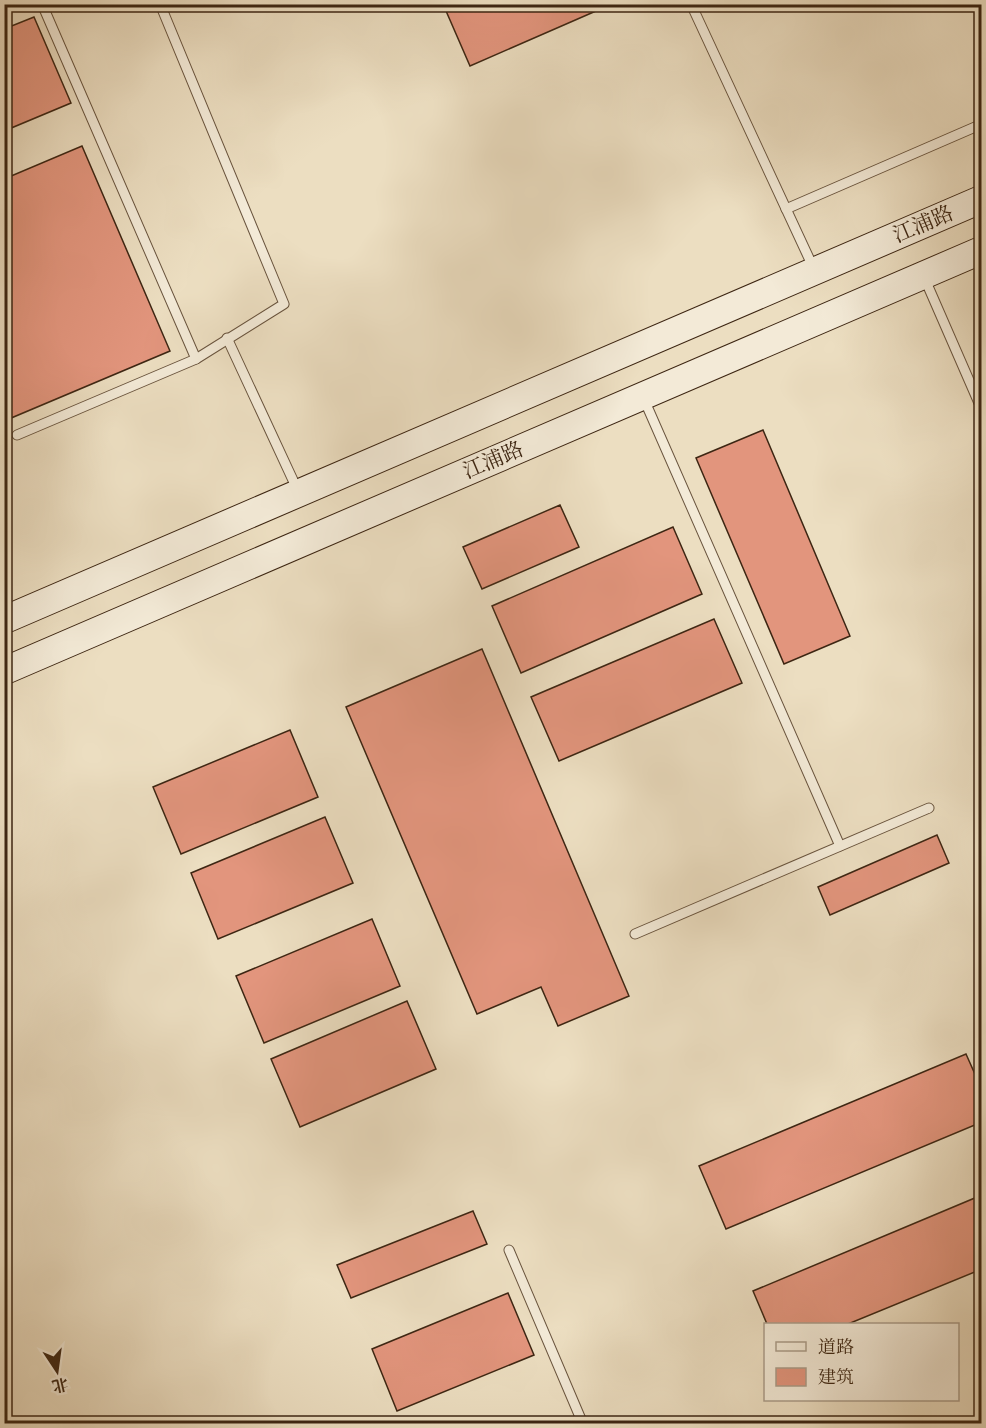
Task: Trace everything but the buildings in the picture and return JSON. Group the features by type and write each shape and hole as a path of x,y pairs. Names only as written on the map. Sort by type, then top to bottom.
{"street":[{"name":"江浦路","path":"4,620 981,199"},
{"name":"江浦路","path":"4,671 981,250"}],"lane":[{"path":"42,4 196,359"},
{"path":"17,435 196,359 284,304 160,4"},
{"path":"691,4 815,271"},
{"path":"786,208 981,124"},
{"path":"923,275 981,410"},
{"path":"227,338 298,493"},
{"path":"643,396 840,846"},
{"path":"635,934 929,808"},
{"path":"509,1250 583,1424"}]}
